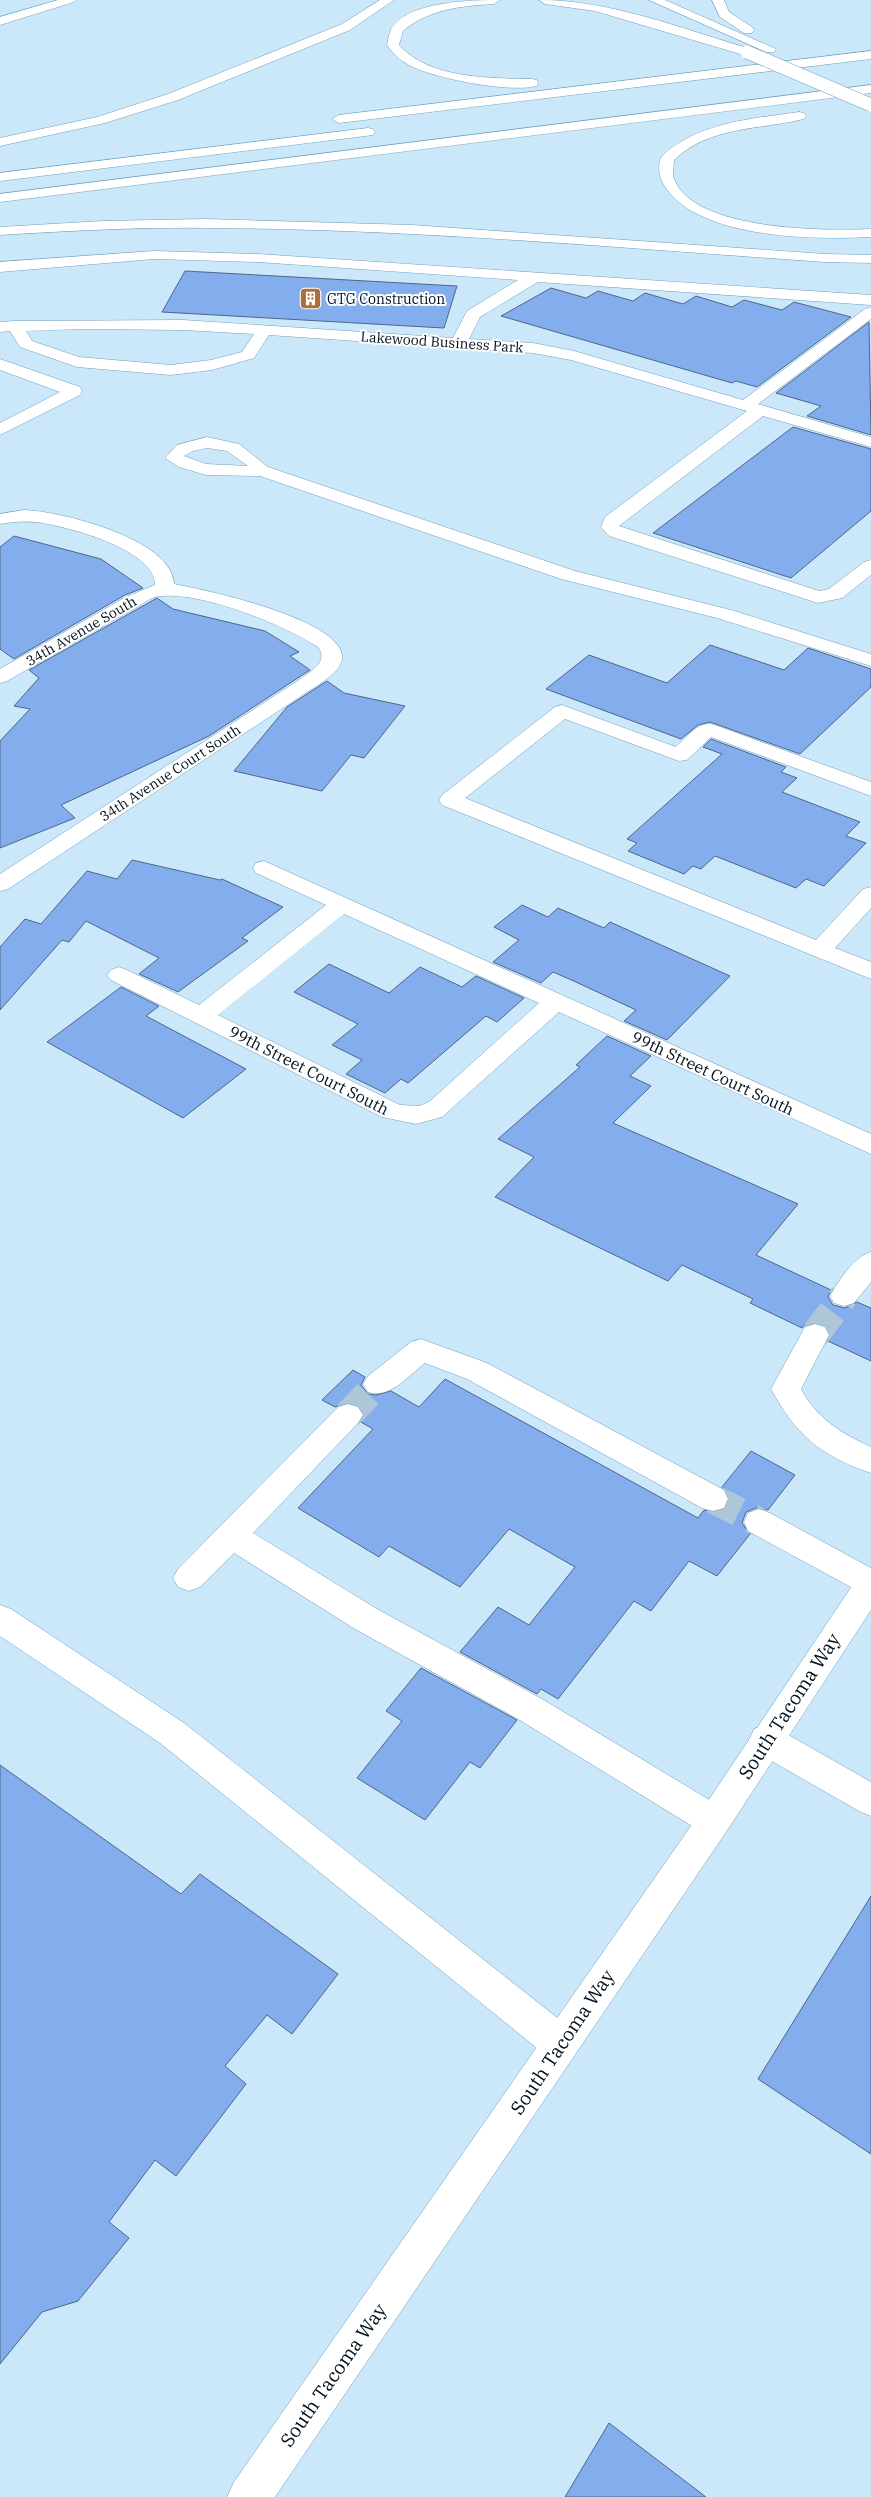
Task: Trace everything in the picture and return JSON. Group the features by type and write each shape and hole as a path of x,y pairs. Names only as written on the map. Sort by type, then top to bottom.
{"main road":[{"path":"0,21 70,0"},
{"path":"0,142 92,122 173,97 346,27 388,0"},
{"path":"494,0 457,4 418,16 397,30 393,45 405,57 418,64 452,75 487,81 547,83 704,75"},
{"path":"545,0 596,8 747,52"},
{"path":"718,0 724,14 770,49"},
{"path":"651,4 747,52 871,106"},
{"path":"651,4 871,90"},
{"path":"330,120 871,54"},
{"path":"783,81 832,75"},
{"path":"0,198 871,90"},
{"path":"851,109 871,106"},
{"path":"812,114 731,128 690,142 667,159 665,170 668,185 673,192 693,206 746,225 801,234 871,233"},
{"path":"0,177 386,130"},
{"path":"0,231 156,223 237,223 449,233 825,258 871,259"},
{"path":"449,233 811,272"},
{"path":"0,267 154,255 258,258 871,300"},
{"path":"459,342 473,314 534,277"},
{"path":"871,312 610,522 610,527 616,532 818,597 835,594 871,566"},
{"name":"Lakewood Business Park","path":"7,327 138,324 510,345 554,352 871,442"},
{"path":"7,327 26,344 77,362 171,370 212,365 248,355 266,330"},
{"path":"0,364 74,392 0,430"},
{"path":"262,471 498,553 568,574 724,614 871,660"},
{"path":"4,518 38,516 80,526 111,538 153,562 164,576 164,590"},
{"name":"34th Avenue Court South","path":"0,884 312,680 328,666 332,655 330,648 323,641 290,624 201,594 164,590"},
{"name":"34th Avenue South","path":"0,677 134,600 164,590"},
{"path":"871,789 708,729 679,755 562,710 450,800 871,971"},
{"name":"99th Street Court South","path":"264,868 871,1146"},
{"path":"820,950 871,894"},
{"path":"202,1016 342,904"},
{"name":"99th Street Court South","path":"119,974 391,1111 414,1116 428,1114 439,1107 556,1001"},
{"path":"844,1296 871,1262"},
{"path":"815,1335 786,1390 797,1412 815,1432 871,1460"},
{"path":"378,1384 421,1350 477,1371 713,1498"},
{"path":"189,1578 348,1415"},
{"path":"759,1522 871,1583"},
{"path":"231,1535 366,1619 530,1709 714,1821"},
{"name":"South Tacoma Way","path":"249,2497 714,1821 871,1583"},
{"path":"0,1619 172,1733 560,2044"},
{"path":"766,1740 871,1800"}],"building":[{"name":"GTG Construction","path":"185,271 457,286 444,328 162,312"},
{"path":"551,288 586,298 598,291 633,301 645,293 683,304 696,296 732,307 744,300 782,310 794,302 851,317 757,387 736,381 732,383 501,316"},
{"path":"869,322 871,435 807,416 821,406 776,393"},
{"path":"793,427 871,449 871,511 791,578 653,533"},
{"path":"14,536 101,559 143,588 125,595 14,659 0,649 0,547"},
{"path":"157,598 173,609 265,631 299,652 290,656 310,670 209,736 61,805 75,818 0,848 0,741 30,709 14,706 39,678 29,670"},
{"path":"710,645 784,670 808,648 871,669 871,687 800,754 710,722 698,725 681,739 546,689 589,655 667,683"},
{"path":"327,681 344,693 405,706 364,758 351,755 322,791 234,771 287,707"},
{"path":"711,739 786,767 781,772 797,778 782,792 860,822 846,836 866,843 824,886 806,879 796,888 715,856 701,869 693,866 684,874 628,851 637,843 627,839 722,754 703,747"},
{"path":"132,860 222,879 283,907 242,938 248,941 178,992 139,974 159,958 86,921 69,942 62,940 0,1010 0,947 25,919 41,924 87,871 117,879"},
{"path":"522,905 548,917 558,908 604,928 610,922 730,976 667,1040 624,1021 636,1010 576,982 553,972 541,983 493,962 519,940 494,927"},
{"path":"329,964 389,993 420,967 462,987 476,976 524,998 497,1022 486,1016 408,1083 401,1079 385,1093 346,1074 362,1060 332,1045 358,1024 294,992"},
{"path":"121,987 159,1006 146,1016 246,1069 183,1118 47,1042"},
{"path":"607,1036 651,1056 630,1076 651,1086 613,1123 798,1204 756,1255 831,1290 828,1297 833,1305 845,1308 857,1302 871,1308 871,1361 828,1341 831,1334 826,1325 814,1322 804,1325 802,1328 750,1303 753,1299 682,1265 668,1281 495,1197 534,1157 498,1139 580,1067 576,1065"},
{"path":"353,1370 365,1377 361,1385 368,1394 376,1395 391,1391 419,1407 445,1379 698,1518 704,1510 713,1513 726,1509 730,1498 722,1487 751,1451 795,1475 768,1510 758,1507 746,1512 742,1523 750,1534 717,1576 689,1561 651,1611 634,1601 558,1699 541,1689 537,1694 460,1652 498,1607 529,1625 575,1567 509,1529 460,1587 389,1546 379,1557 298,1508 373,1429 361,1422 365,1414 359,1405 347,1402 335,1407 322,1400"},
{"path":"421,1668 517,1720 480,1768 470,1762 425,1820 357,1778 402,1721 386,1711"},
{"path":"0,1765 181,1894 200,1874 338,1974 292,2034 267,2015 225,2066 246,2084 176,2176 155,2160 109,2222 129,2238 78,2301 42,2312 0,2364"},
{"path":"871,1896 871,2154 758,2079"},
{"path":"609,2423 706,2497 565,2497"}],"tunnel":[{"path":"815,1335 844,1296"},
{"path":"348,1415 378,1384"},
{"path":"713,1499 759,1522"}],"place":[{"name":"GTG Construction","path":"311,299"}]}
